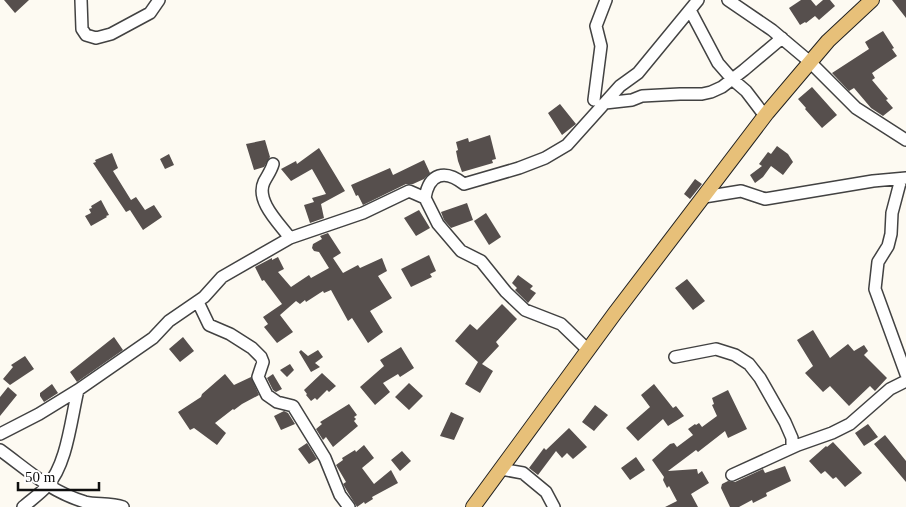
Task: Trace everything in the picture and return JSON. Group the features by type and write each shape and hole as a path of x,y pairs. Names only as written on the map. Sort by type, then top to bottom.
{"main road":[{"path":"474,507 588,350 765,116 828,41 872,0"}],"street":[{"path":"81,0 82,29 86,36 96,38 112,34 150,12 159,0"},
{"path":"599,102 601,46 596,26 606,0"},
{"path":"588,350 560,324 525,310 506,292 481,260 461,251 438,224 425,198 427,187 433,178 442,175 454,177 464,184 519,168 545,158 567,145 599,102 638,73 698,0"},
{"path":"728,0 782,38 810,62 856,108 906,140"},
{"path":"690,10 712,56 732,79 746,91 765,116"},
{"path":"599,102 632,100 642,96 702,94 722,87 782,38"},
{"path":"273,164 271,172 264,182 262,195 267,207 290,238"},
{"path":"704,197 741,191 765,199 873,181 904,178 892,214 888,246 878,262 875,289 906,374"},
{"path":"0,434 39,414 78,390 153,338 169,321 198,302 222,277 290,238 364,213 409,191 425,198"},
{"path":"198,302 209,325 240,340 261,357 263,362 258,376 267,396 276,402 293,406 325,458 340,495 349,507"},
{"path":"675,357 716,349 735,355 749,364 760,378 785,422 792,438 792,447"},
{"path":"732,475 792,447 832,433 850,424 890,389 906,381"},
{"path":"24,507 47,486 64,454 78,390"},
{"path":"0,450 47,486 87,502 114,504 123,507"},
{"path":"501,469 523,473 546,492 554,507"}],"building":[{"path":"4,0 29,0 15,13"},
{"path":"801,0 811,0 816,6 823,0 830,0 835,6 819,20 815,16 800,25 789,8"},
{"path":"892,0 906,0 906,18"},
{"path":"883,31 897,56 872,73 875,78 872,80 893,108 883,116 871,108 854,88 849,91 832,73 869,49 865,42"},
{"path":"812,87 837,115 822,128 798,99"},
{"path":"560,104 576,124 562,135 548,113"},
{"path":"490,135 496,159 492,160 493,163 462,172 456,151 458,150 456,142 468,138 469,142"},
{"path":"265,140 270,157 264,167 254,170 246,144"},
{"path":"777,146 788,154 793,162 783,175 771,166 763,177 755,183 750,175 762,166 759,164 768,152 771,154"},
{"path":"319,148 345,191 321,204 324,218 310,223 304,205 314,202 312,198 326,194 312,169 291,181 281,169 296,161 297,164"},
{"path":"112,153 118,168 113,171 131,200 136,197 145,210 154,205 162,217 143,230 130,210 126,212 93,163 96,162 95,160"},
{"path":"169,154 174,165 165,169 160,159"},
{"path":"424,160 430,173 424,179 413,184 406,184 363,205 351,185 390,168 393,175"},
{"path":"695,179 702,184 690,199 684,194"},
{"path":"101,200 109,215 91,226 85,216 91,213 89,209 92,208 91,206"},
{"path":"467,203 473,220 451,228 444,220 441,212"},
{"path":"419,210 430,228 416,236 404,218"},
{"path":"486,213 501,237 489,245 474,221"},
{"path":"328,233 341,253 333,258 343,273 358,265 360,268 382,258 387,271 378,276 392,298 370,311 383,332 368,343 352,318 348,321 331,290 324,293 323,291 300,304 296,301 280,315 293,332 277,343 264,327 268,324 263,317 282,304 264,280 262,281 255,267 278,257 284,269 278,272 291,287 309,275 311,278 329,268 319,252 314,251 312,248 313,244 322,239 320,236"},
{"path":"429,255 436,271 430,274 432,277 411,287 401,269"},
{"path":"518,275 533,286 530,289 536,293 528,303 515,290 517,288 512,283"},
{"path":"687,279 705,301 693,310 675,288"},
{"path":"502,304 517,319 496,342 499,346 482,364 493,371 480,393 465,384 478,362 455,341 470,324 477,330"},
{"path":"813,330 830,358 848,344 854,351 864,345 868,351 864,355 887,378 875,391 870,386 849,406 830,386 823,392 805,373 813,366 797,340"},
{"path":"114,337 123,350 77,382 70,372"},
{"path":"183,337 194,351 180,362 169,349"},
{"path":"401,347 414,368 400,377 398,374 383,383 390,392 375,405 360,387 384,366 380,360"},
{"path":"301,350 308,356 318,350 323,357 315,363 320,367 311,372 299,352"},
{"path":"25,356 34,369 10,385 3,379 13,367 11,365"},
{"path":"290,364 294,370 287,377 280,370"},
{"path":"322,373 336,386 329,392 327,390 317,400 315,398 311,401 304,390"},
{"path":"225,374 234,385 251,377 259,395 233,409 215,423 226,433 217,445 194,428 190,430 178,412 201,397"},
{"path":"273,374 282,389 276,392 267,378"},
{"path":"409,383 423,396 409,410 395,397"},
{"path":"52,384 58,393 44,402 40,393"},
{"path":"654,384 673,408 676,406 684,416 668,426 663,419 638,441 626,428 650,407 641,395"},
{"path":"8,387 17,395 0,416 0,397"},
{"path":"728,390 747,429 728,438 725,431 698,452 696,450 668,471 697,469 698,474 702,471 709,483 691,494 698,507 665,507 677,501 669,486 667,488 663,480 664,477 652,460 670,444 674,443 677,447 693,435 688,429 695,424 699,423 702,427 717,416 712,405 714,404 712,398"},
{"path":"349,404 357,415 354,417 356,419 354,421 358,426 333,447 326,437 323,440 316,429 322,424 320,422"},
{"path":"595,405 608,415 594,431 582,422"},
{"path":"284,411 288,413 295,424 281,430 274,416"},
{"path":"451,412 464,418 454,440 440,436"},
{"path":"868,424 878,437 864,446 855,433"},
{"path":"569,428 587,447 573,459 567,453 562,458 556,451 538,475 529,468 544,448 546,450"},
{"path":"885,435 906,461 906,482 874,444"},
{"path":"833,442 862,473 845,487 836,477 833,479 825,471 821,474 809,461"},
{"path":"307,443 317,459 309,464 298,449"},
{"path":"364,445 374,458 362,468 374,484 391,470 398,483 357,507 343,484 346,482 336,465 343,460 342,458 355,450 356,452"},
{"path":"402,451 411,461 400,471 391,460"},
{"path":"636,457 645,470 630,480 621,468"},
{"path":"785,466 791,481 766,493 767,496 753,503 752,500 739,507 730,507 721,488 722,484 728,481 735,482 763,469 765,473"}]}
